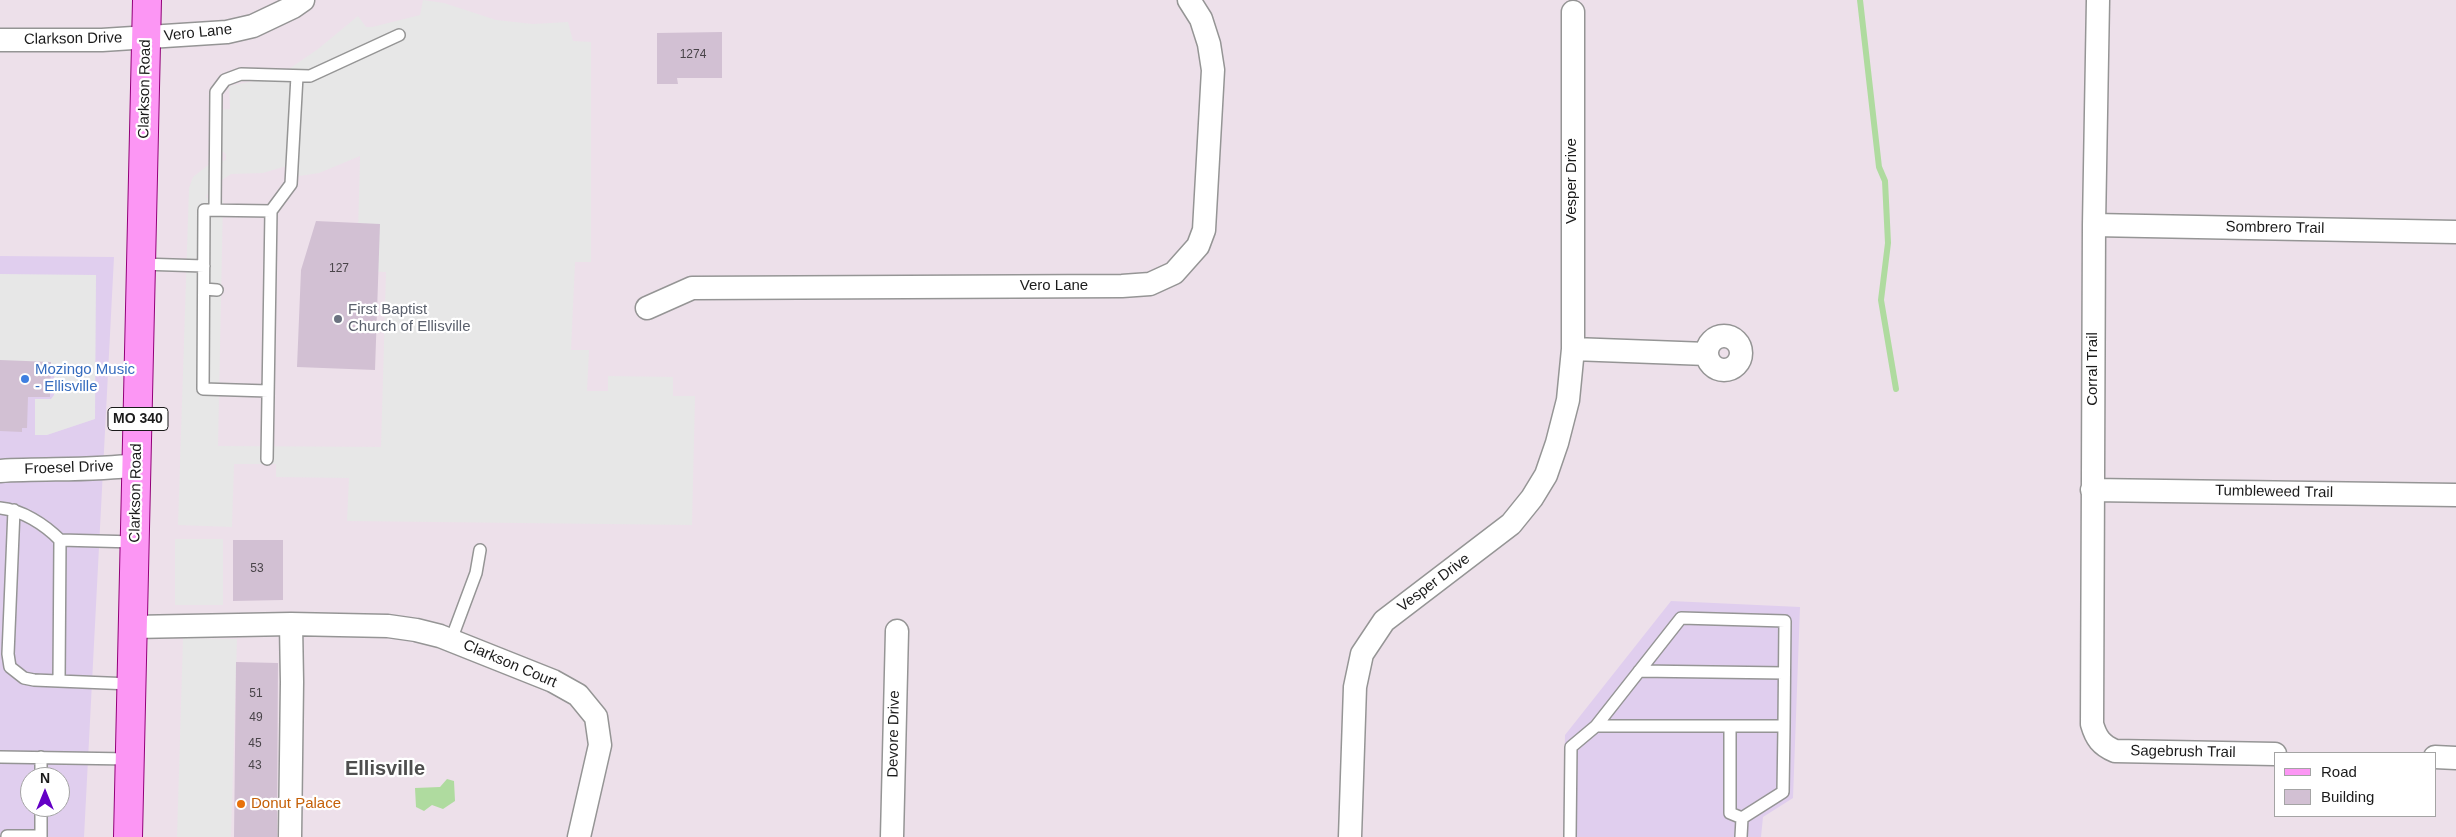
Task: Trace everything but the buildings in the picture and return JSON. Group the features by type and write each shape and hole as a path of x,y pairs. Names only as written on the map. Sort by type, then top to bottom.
{"main road":[{"name":"Clarkson Road","path":"128,837 147,0"}],"street":[{"name":"Vero Lane","path":"146,38 227,32 253,26 293,7 303,0"},
{"name":"Vero Lane","path":"646,308 692,288 1122,286 1150,284 1174,273 1198,246 1204,230 1206,205 1213,70 1209,44 1201,19 1189,0"},
{"name":"Corral Trail","path":"2096,738 2091,714 2094,225 2098,0"},
{"name":"Vesper Drive","path":"1350,837 1355,687 1362,654 1384,621 1511,524 1532,498 1546,474 1557,442 1568,400 1573,350 1573,12"},
{"name":"Clarkson Drive","path":"0,40 146,38"},
{"name":"Sombrero Trail","path":"2094,225 2456,232"},
{"path":"1573,350 1707,354"},
{"name":"Froesel Drive","path":"0,471 61,468 102,470 137,465"},
{"name":"Tumbleweed Trail","path":"2092,490 2456,495"},
{"path":"290,837 291,624"},
{"name":"Clarkson Court","path":"133,627 291,624 388,626 416,630 451,640 553,681 578,695 596,717 600,745 579,837"},
{"name":"Devore Drive","path":"892,837 897,631"},
{"name":"Sagebrush Trail","path":"2096,738 2105,747 2115,751 2274,754"},
{"path":"2436,757 2456,758"}],"lane":[{"path":"214,210 216,92 225,80 242,74 310,76 399,35"},
{"path":"267,459 268,391 264,321 265,257 272,211 292,184 297,76"},
{"path":"268,391 203,389 209,320 204,289 207,260 204,210 272,211"},
{"path":"142,264 207,260"},
{"path":"204,289 217,290"},
{"path":"0,508 14,510 48,528 60,540 135,542"},
{"path":"14,510 8,654 10,667 24,678 131,684"},
{"path":"59,681 60,540"},
{"path":"451,640 476,573 480,550"},
{"path":"1570,837 1571,747 1596,726 1682,618 1785,621 1783,792 1742,818"},
{"path":"1639,671 1784,673"},
{"path":"1596,726 1784,726"},
{"path":"1730,726 1730,813 1742,818"},
{"path":"0,756 130,759"},
{"path":"41,757 41,767"},
{"path":"7,836 41,836 41,817"},
{"path":"1741,837 1742,818"}],"shaded area":[{"path":"423,0 444,3 496,20 533,24 568,22 573,41 591,42 591,262 575,262 571,350 589,350 587,391 608,391 608,376 673,377 673,396 695,396 692,525 347,521 349,478 276,477 276,464 234,464 232,527 178,525 189,188 193,177 207,166 226,160 224,152 209,153 209,111 230,109 229,86 259,80 289,69 318,49 358,16 366,27 372,27 420,15","holes":["360,156 357,271 386,272 381,447 218,446 223,200 209,200 206,196 219,182 231,174 263,173 293,164 299,176 319,173"]},
{"path":"0,256 114,257 84,837 0,837"},
{"path":"0,274 96,275 95,419 47,435 35,435 35,399 51,399 54,395 54,364 0,363"},
{"path":"175,539 223,539 223,605 175,605"},
{"path":"1671,601 1800,607 1793,798 1763,817 1761,837 1563,837 1565,735"},
{"path":"183,638 237,639 231,837 177,837"},
{"path":"447,779 454,781 455,801 443,809 432,805 424,811 416,807 415,788 440,787"}],"waterway":[{"path":"1860,0 1879,167 1885,181 1888,243 1881,300 1896,389"}],"place":[{"name":"First Baptist Church of Ellisville","path":"338,319"},
{"name":"Mozingo Music - Ellisville","path":"25,379"},
{"name":"Donut Palace","path":"241,804"}],"district":[{"name":"Ellisville","path":"385,769"}]}
